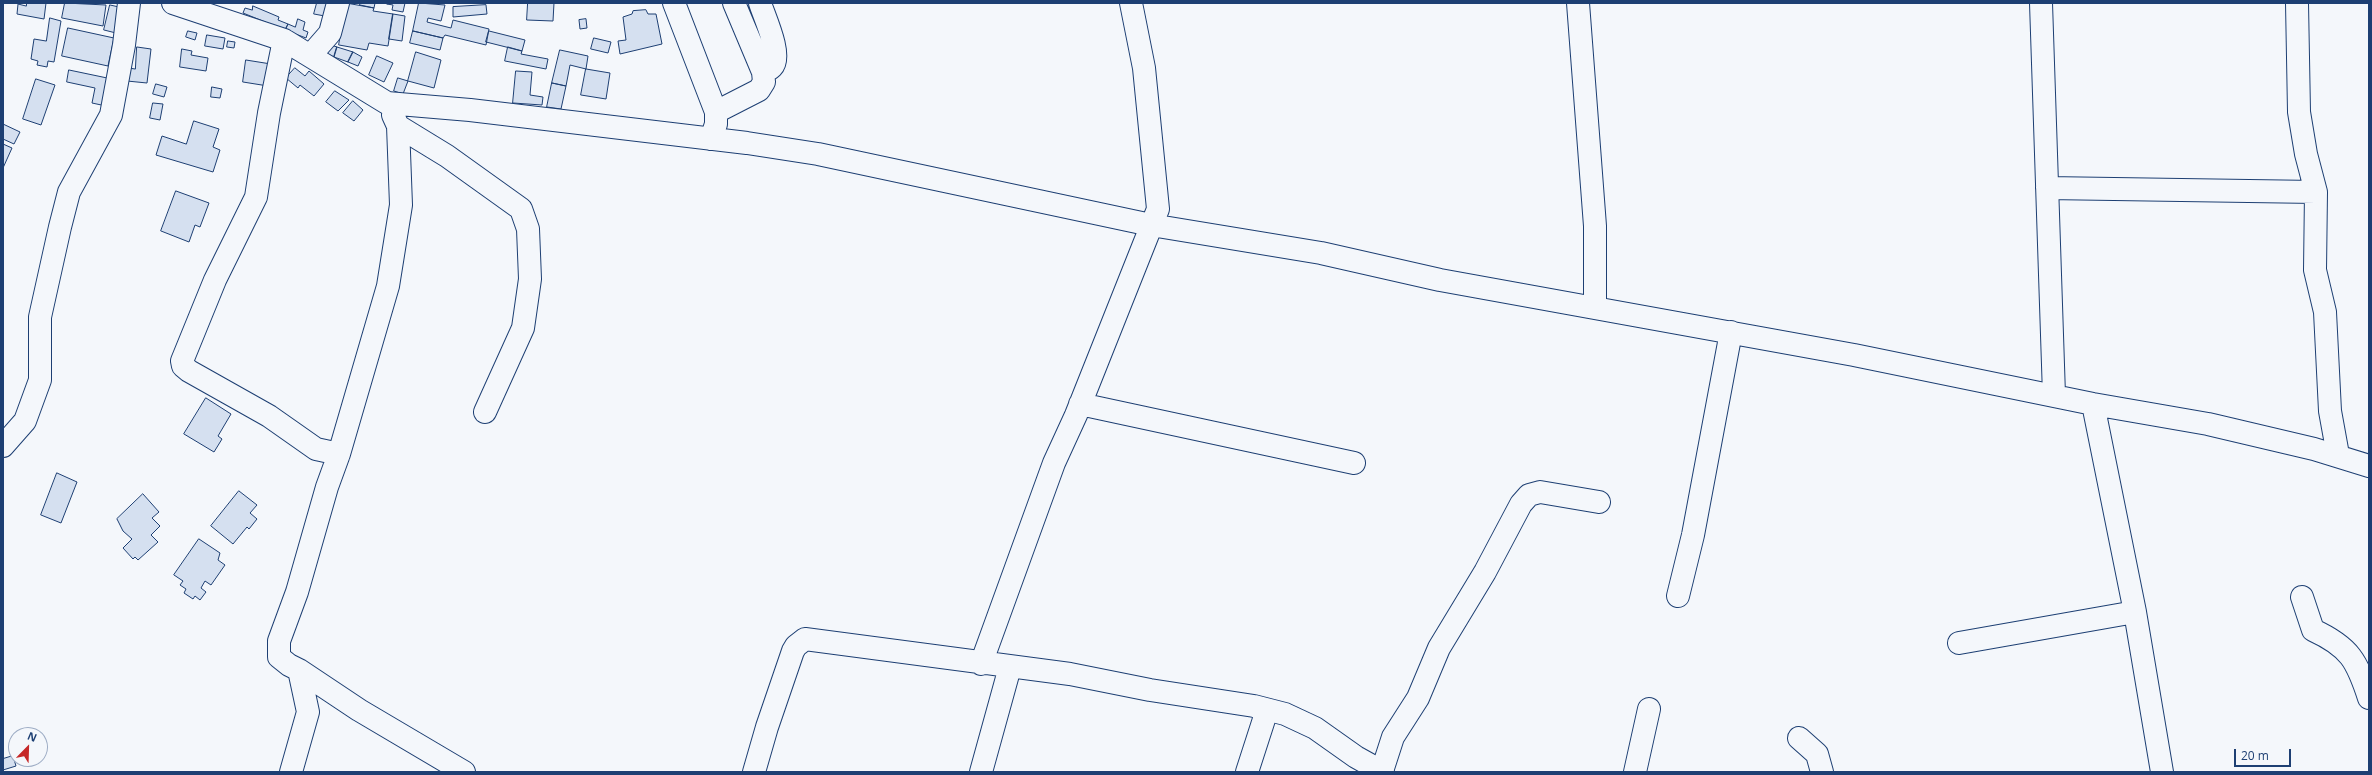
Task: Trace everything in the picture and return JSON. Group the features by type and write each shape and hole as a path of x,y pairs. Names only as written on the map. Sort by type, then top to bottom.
{"street":[{"path":"3,446 25,421 40,380 40,317 60,227 69,192 111,115 124,45 129,3"},
{"path":"173,3 284,40 387,104 470,110 711,139 818,154 1151,225 1321,253 1440,280 1731,332 2054,395 2093,404 2208,424 2338,455 2369,466"},
{"path":"310,56 330,32 338,3"},
{"path":"674,3 716,112 716,124 711,139"},
{"path":"716,112 759,90 764,82 763,72 734,3"},
{"path":"760,3 774,46 775,57 772,66 763,72"},
{"path":"981,664 1054,463 1080,404 1158,209 1158,193 1144,68 1131,3"},
{"path":"1578,3 1595,226 1595,308"},
{"path":"2041,3 2054,395"},
{"path":"2297,3 2299,112 2306,154 2316,192 2315,270 2325,312 2330,411 2338,455"},
{"path":"284,40 269,113 256,197 215,280 182,361 183,366 189,371 269,416 316,450 339,454"},
{"path":"387,104 398,126 401,205 388,286 297,592 279,641 279,657 288,665 299,670 359,710 464,772"},
{"path":"398,126 447,156 503,194 522,209 528,229 530,279 523,328 485,412"},
{"path":"2047,188 2316,192"},
{"path":"1678,596 1693,535 1731,332"},
{"path":"1080,404 1354,463"},
{"path":"2093,404 2135,612 2162,772"},
{"path":"754,772 767,727 793,651 800,642 805,639 981,664 1070,674 1285,714 1315,728 1356,757 1382,772 1393,737 1418,698 1439,648 1485,572 1521,504 1529,495 1540,492 1600,502"},
{"path":"2302,597 2313,630 2333,640 2364,664 2369,698"},
{"path":"1960,643 2135,612"},
{"path":"981,772 1010,667"},
{"path":"291,772 308,712 299,670"},
{"path":"1635,772 1649,709"},
{"path":"1247,772 1267,710"},
{"path":"1798,738 1817,754 1822,772"}],"building":[{"path":"27,3 46,3 44,19 17,14 18,4 26,6"},
{"path":"65,3 106,5 103,26 62,18"},
{"path":"317,3 334,3 330,17 314,14"},
{"path":"346,3 374,8 373,11 393,14 388,46 369,43 367,50 339,45"},
{"path":"360,3 375,3 374,8 360,5"},
{"path":"405,3 403,12 392,10 393,5 387,4"},
{"path":"419,3 445,5 441,21 428,18 427,22 451,28 453,20 489,29 486,45 445,35 443,38 413,31"},
{"path":"528,3 554,3 553,21 527,20"},
{"path":"110,5 119,7 116,33 104,30"},
{"path":"486,5 487,14 453,17 453,7"},
{"path":"253,6 279,17 278,20 288,24 285,30 243,13 245,8 252,10"},
{"path":"646,10 648,14 656,14 662,44 620,54 618,41 626,40 623,17 632,14 633,11"},
{"path":"393,14 405,16 402,41 389,39"},
{"path":"50,18 61,21 54,62 48,61 47,67 37,65 38,61 31,59 34,39 46,41"},
{"path":"298,19 305,22 303,30 308,32 306,38 285,30 288,24 295,27"},
{"path":"586,19 587,28 580,29 579,20"},
{"path":"68,28 114,38 108,66 62,56"},
{"path":"188,31 197,33 195,40 186,37"},
{"path":"413,31 443,38 440,50 410,43"},
{"path":"489,31 525,40 522,51 486,42"},
{"path":"207,35 225,38 223,49 205,46"},
{"path":"594,38 611,42 608,53 591,49"},
{"path":"228,41 235,42 234,48 227,47"},
{"path":"328,44 337,47 334,57 324,52"},
{"path":"137,47 151,49 147,83 127,81 129,68 135,69"},
{"path":"337,47 353,52 348,62 334,57"},
{"path":"508,47 522,51 521,54 548,59 546,69 505,61"},
{"path":"182,49 192,51 191,55 208,58 206,71 180,67"},
{"path":"560,50 588,56 586,69 570,65 566,86 552,83"},
{"path":"353,52 362,57 358,66 348,62"},
{"path":"416,52 441,60 434,88 408,81"},
{"path":"377,56 393,63 384,82 369,75"},
{"path":"246,60 271,64 268,86 243,82"},
{"path":"295,68 305,76 309,71 324,84 314,96 300,85 298,88 286,78"},
{"path":"586,69 610,73 606,99 581,95"},
{"path":"69,70 112,79 106,106 92,103 95,88 67,82"},
{"path":"516,71 532,72 530,95 543,97 542,105 513,103"},
{"path":"398,78 408,81 403,94 394,91"},
{"path":"36,79 55,85 41,125 23,119"},
{"path":"552,83 566,86 561,109 547,107"},
{"path":"156,84 167,87 164,97 153,94"},
{"path":"212,87 222,89 220,98 211,97"},
{"path":"335,91 349,100 338,111 326,102"},
{"path":"353,101 363,110 354,121 343,113"},
{"path":"153,103 163,104 160,120 150,118"},
{"path":"194,121 219,129 213,147 220,150 213,172 156,155 162,136 186,144"},
{"path":"3,124 20,132 14,144 3,139"},
{"path":"3,144 12,148 3,168"},
{"path":"176,191 209,203 200,227 195,225 189,242 161,231"},
{"path":"206,398 231,414 218,436 222,439 214,452 184,434"},
{"path":"57,473 77,482 61,523 41,515"},
{"path":"239,491 257,505 250,513 257,519 249,529 247,527 233,544 211,526"},
{"path":"143,494 159,512 152,518 160,526 151,535 158,542 138,560 135,557 133,559 123,548 132,539 123,531 117,519"},
{"path":"199,539 220,553 218,560 225,565 211,585 205,581 201,588 206,592 200,600 195,596 193,599 184,593 186,589 180,585 183,581 174,575"},
{"path":"8,758 8,767 13,767 3,770 3,759"}]}
